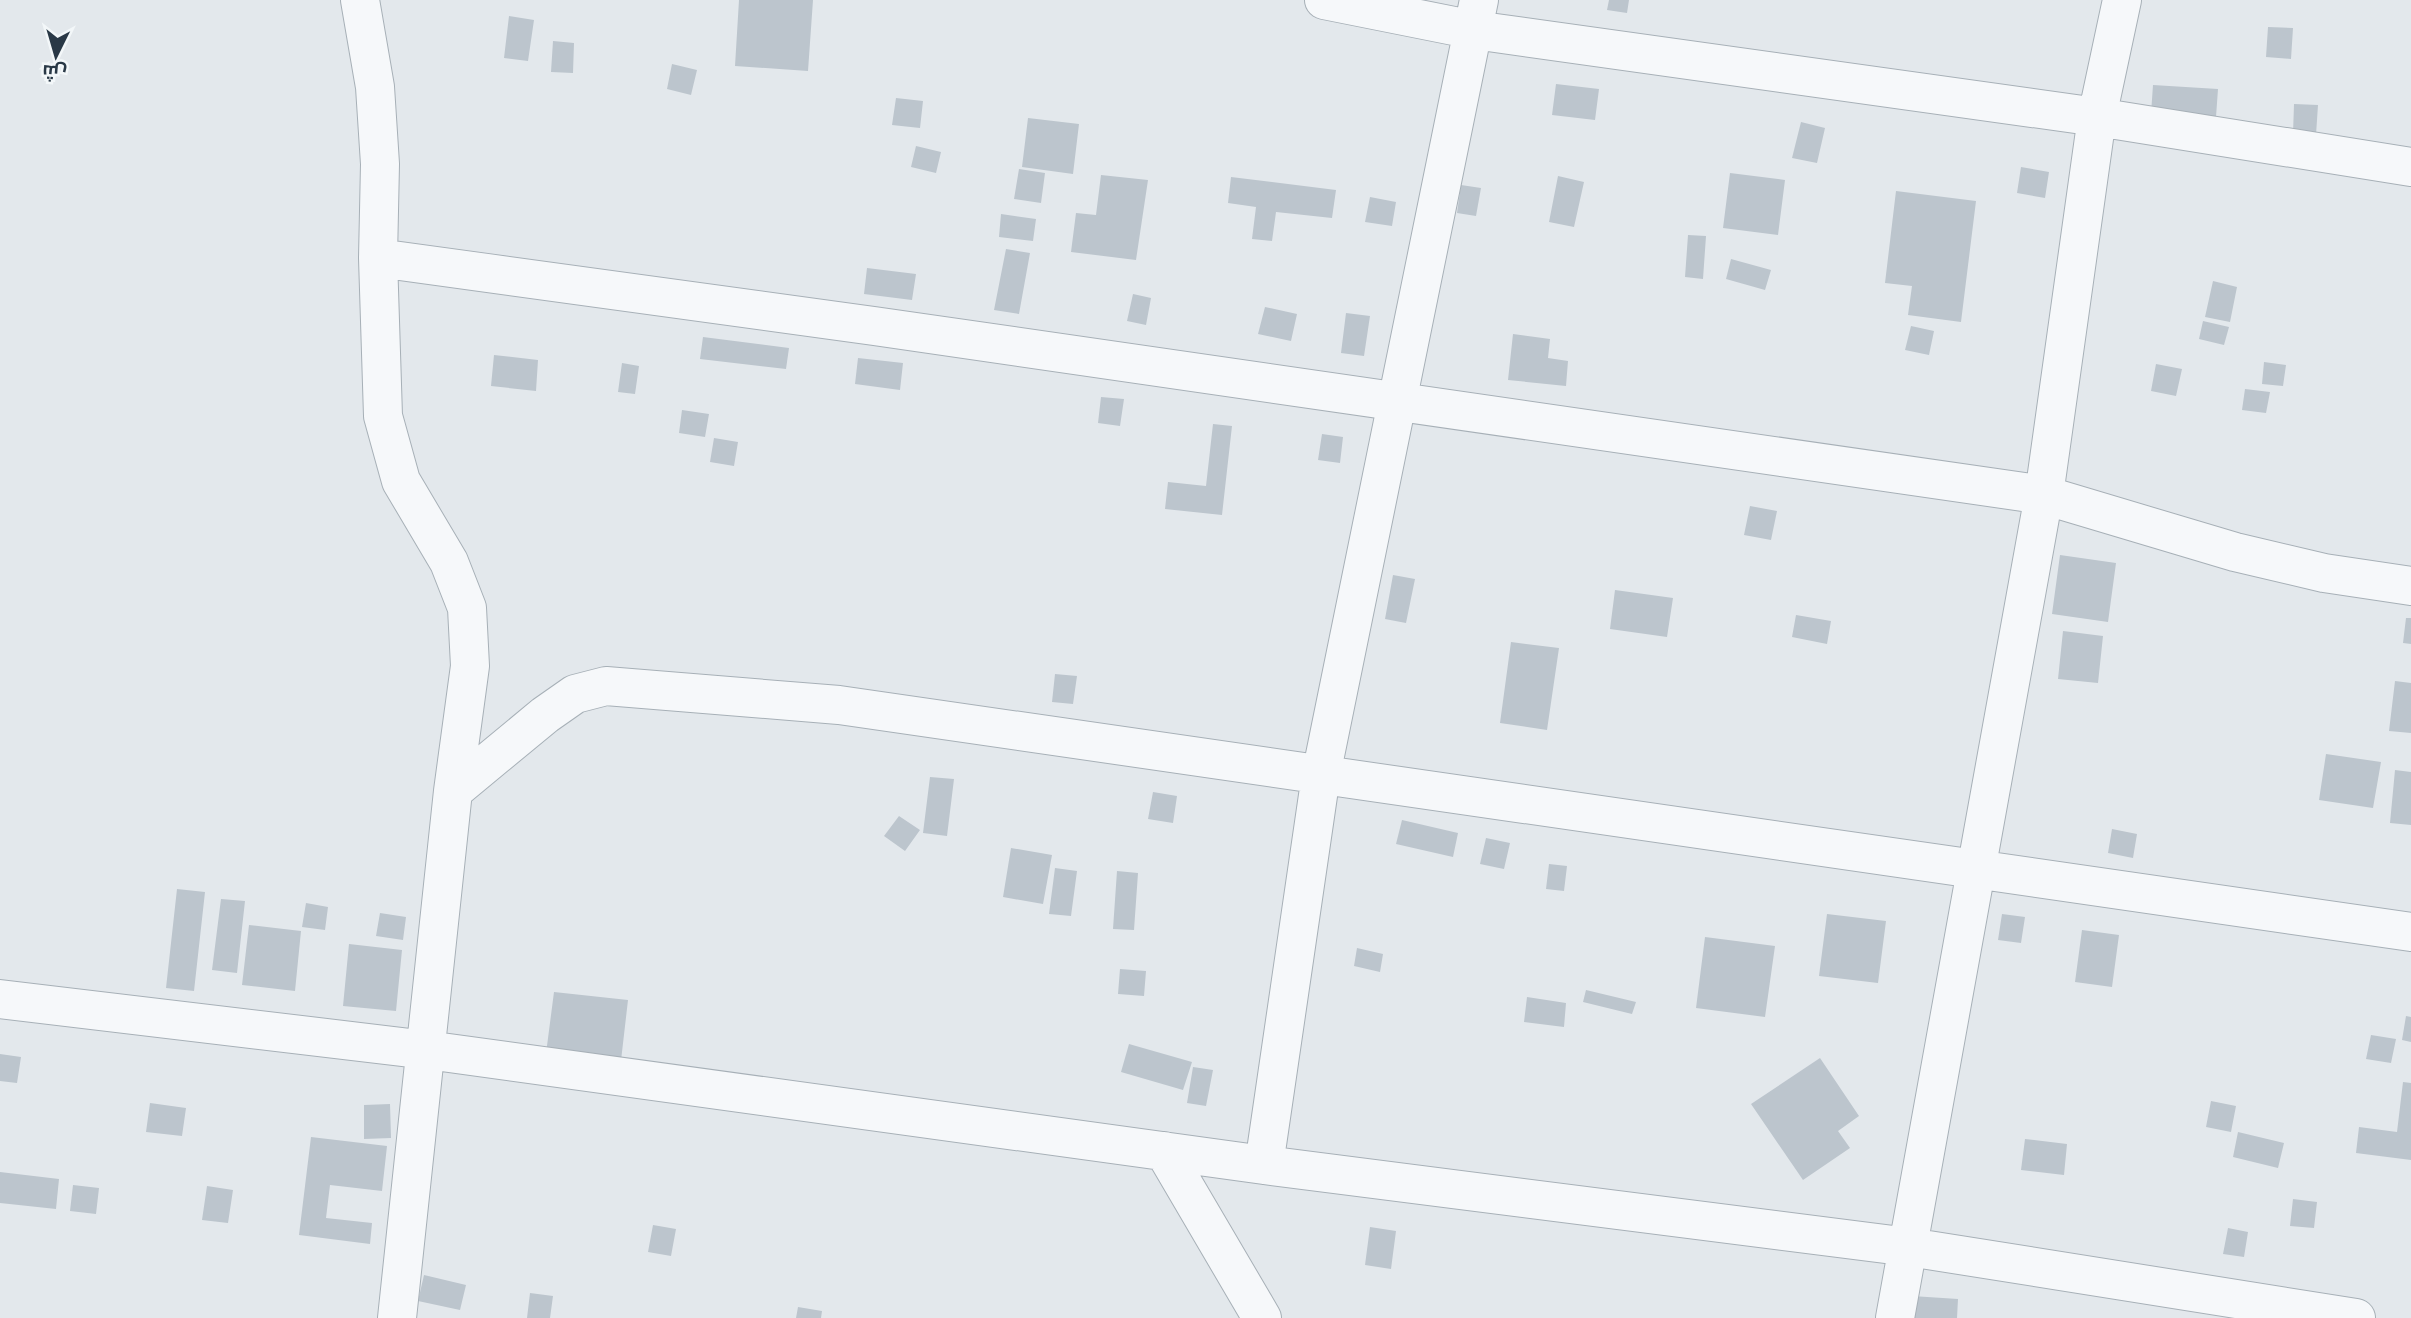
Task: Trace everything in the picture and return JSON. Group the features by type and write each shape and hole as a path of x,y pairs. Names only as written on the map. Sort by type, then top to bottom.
{"street":[{"path":"360,0 375,87 380,164 378,258 383,416 401,481 449,562 467,608 470,666 453,791 397,1318"},
{"path":"1324,0 1477,15 2411,167"},
{"path":"1895,1318 2044,495 2096,117 2122,0"},
{"path":"1264,1165 1321,775 1477,15"},
{"path":"378,258 2044,495 2235,552 2324,573 2411,586"},
{"path":"453,791 545,715 575,694 606,686 839,705 2411,932"},
{"path":"0,999 427,1050 1264,1165 1909,1247 2356,1318"},
{"path":"1164,1151 1262,1318"}],"building":[{"path":"739,0 813,0 808,71 735,66"},
{"path":"1609,0 1629,0 1627,13 1607,10"},
{"path":"509,16 534,20 528,61 504,58"},
{"path":"2268,27 2293,28 2291,59 2266,57"},
{"path":"553,41 574,43 573,73 551,72"},
{"path":"672,64 697,70 691,95 667,89"},
{"path":"1556,84 1599,89 1595,120 1552,115"},
{"path":"2153,85 2218,89 2216,117 2151,114"},
{"path":"896,98 923,101 920,128 892,125"},
{"path":"2294,104 2318,105 2316,135 2293,134"},
{"path":"1028,118 1079,124 1073,174 1022,167"},
{"path":"1801,122 1825,128 1817,163 1792,158"},
{"path":"916,146 941,152 936,173 911,167"},
{"path":"2021,167 2049,172 2045,198 2017,193"},
{"path":"1019,169 1045,173 1041,203 1014,199"},
{"path":"1730,173 1785,180 1778,235 1723,228"},
{"path":"1101,175 1148,180 1136,260 1071,252 1076,213 1096,215"},
{"path":"1558,176 1584,182 1574,227 1549,222"},
{"path":"1231,177 1336,190 1332,218 1276,212 1272,241 1252,239 1256,207 1228,203"},
{"path":"1461,185 1481,188 1476,216 1457,213"},
{"path":"1896,191 1976,201 1961,322 1908,315 1912,286 1885,283"},
{"path":"1370,197 1396,202 1392,226 1365,222"},
{"path":"1001,214 1036,219 1033,241 999,237"},
{"path":"1688,235 1706,236 1703,279 1685,277"},
{"path":"1006,249 1030,253 1019,314 994,310"},
{"path":"1731,259 1771,270 1765,290 1726,279"},
{"path":"867,268 916,274 912,300 864,294"},
{"path":"2213,281 2237,287 2230,322 2205,317"},
{"path":"1133,294 1151,298 1146,325 1127,321"},
{"path":"1265,307 1297,314 1291,341 1258,334"},
{"path":"1346,313 1370,316 1364,356 1341,353"},
{"path":"2203,321 2229,327 2224,345 2199,339"},
{"path":"1911,326 1934,331 1929,355 1905,350"},
{"path":"1513,334 1550,339 1548,358 1568,361 1566,386 1508,380"},
{"path":"703,337 789,348 786,369 700,359"},
{"path":"494,355 538,360 536,391 491,386"},
{"path":"858,358 903,363 900,390 855,384"},
{"path":"2264,362 2286,365 2283,386 2262,384"},
{"path":"622,363 639,366 635,394 618,392"},
{"path":"2156,364 2182,369 2176,396 2151,391"},
{"path":"2245,389 2270,392 2266,413 2242,410"},
{"path":"1101,397 1124,399 1120,426 1098,423"},
{"path":"682,410 709,414 705,437 679,433"},
{"path":"1213,424 1232,426 1222,515 1165,509 1168,482 1206,486"},
{"path":"1322,434 1343,437 1340,463 1318,460"},
{"path":"714,438 738,442 734,466 710,462"},
{"path":"1750,506 1777,511 1771,540 1744,535"},
{"path":"2060,555 2116,563 2108,622 2052,614"},
{"path":"1393,575 1415,579 1406,623 1385,619"},
{"path":"1615,590 1673,598 1667,637 1610,629"},
{"path":"1796,615 1831,621 1827,644 1792,637"},
{"path":"2406,618 2411,618 2411,644 2403,643"},
{"path":"2063,631 2103,636 2098,683 2058,679"},
{"path":"1511,642 1559,648 1547,730 1500,723"},
{"path":"1055,674 1077,676 1073,704 1052,702"},
{"path":"2395,681 2411,683 2411,733 2389,731"},
{"path":"2326,754 2381,762 2373,808 2319,800"},
{"path":"2395,770 2411,772 2411,825 2390,823"},
{"path":"930,777 954,779 947,836 923,833"},
{"path":"1153,792 1177,796 1173,823 1148,819"},
{"path":"899,816 920,830 905,851 884,836"},
{"path":"1402,820 1458,833 1453,857 1396,844"},
{"path":"2112,829 2137,834 2133,858 2108,853"},
{"path":"1486,838 1510,843 1504,869 1480,864"},
{"path":"1011,848 1052,855 1043,904 1003,897"},
{"path":"1549,864 1567,866 1564,891 1546,889"},
{"path":"1055,868 1077,871 1071,916 1049,914"},
{"path":"1117,871 1138,873 1134,930 1113,929"},
{"path":"177,889 205,892 194,991 166,988"},
{"path":"221,899 245,901 237,973 212,970"},
{"path":"306,903 328,907 325,930 302,927"},
{"path":"380,913 406,917 403,940 376,936"},
{"path":"1827,914 1886,921 1878,983 1819,976"},
{"path":"2002,914 2025,917 2021,943 1998,940"},
{"path":"249,925 301,931 295,991 242,985"},
{"path":"2082,930 2119,935 2112,987 2075,982"},
{"path":"1705,937 1775,946 1765,1017 1696,1008"},
{"path":"349,944 402,950 396,1011 343,1006"},
{"path":"1357,948 1383,954 1380,972 1354,966"},
{"path":"1120,969 1146,971 1144,996 1118,994"},
{"path":"1586,990 1636,1002 1632,1014 1583,1002"},
{"path":"554,992 628,1000 619,1078 544,1069"},
{"path":"1527,997 1566,1003 1564,1027 1524,1022"},
{"path":"2406,1016 2411,1017 2411,1042 2402,1040"},
{"path":"2371,1035 2396,1039 2391,1063 2366,1059"},
{"path":"1129,1044 1192,1062 1183,1090 1121,1072"},
{"path":"0,1054 21,1057 17,1083 0,1081"},
{"path":"1820,1058 1859,1116 1838,1131 1850,1148 1803,1180 1751,1104"},
{"path":"1193,1067 1213,1070 1206,1106 1187,1103"},
{"path":"2403,1082 2411,1083 2411,1160 2356,1153 2359,1127 2397,1132"},
{"path":"2211,1101 2236,1106 2231,1132 2206,1127"},
{"path":"150,1103 186,1108 182,1136 146,1132"},
{"path":"390,1104 391,1138 364,1139 364,1105"},
{"path":"2238,1132 2284,1143 2278,1168 2233,1157"},
{"path":"311,1137 387,1146 382,1191 330,1185 326,1218 372,1223 370,1244 299,1235"},
{"path":"2025,1139 2067,1144 2064,1175 2021,1170"},
{"path":"0,1172 59,1179 56,1209 0,1203"},
{"path":"73,1185 99,1188 96,1214 70,1211"},
{"path":"207,1186 233,1190 228,1223 202,1220"},
{"path":"2293,1199 2317,1202 2314,1228 2290,1226"},
{"path":"653,1225 676,1229 671,1256 648,1252"},
{"path":"1370,1227 1396,1231 1391,1269 1365,1265"},
{"path":"2228,1228 2248,1232 2244,1257 2223,1254"},
{"path":"424,1275 466,1285 460,1310 418,1301"},
{"path":"530,1293 553,1296 550,1318 527,1318"},
{"path":"1912,1296 1958,1299 1957,1318 1910,1318"},
{"path":"798,1307 822,1311 821,1318 796,1318"}]}
